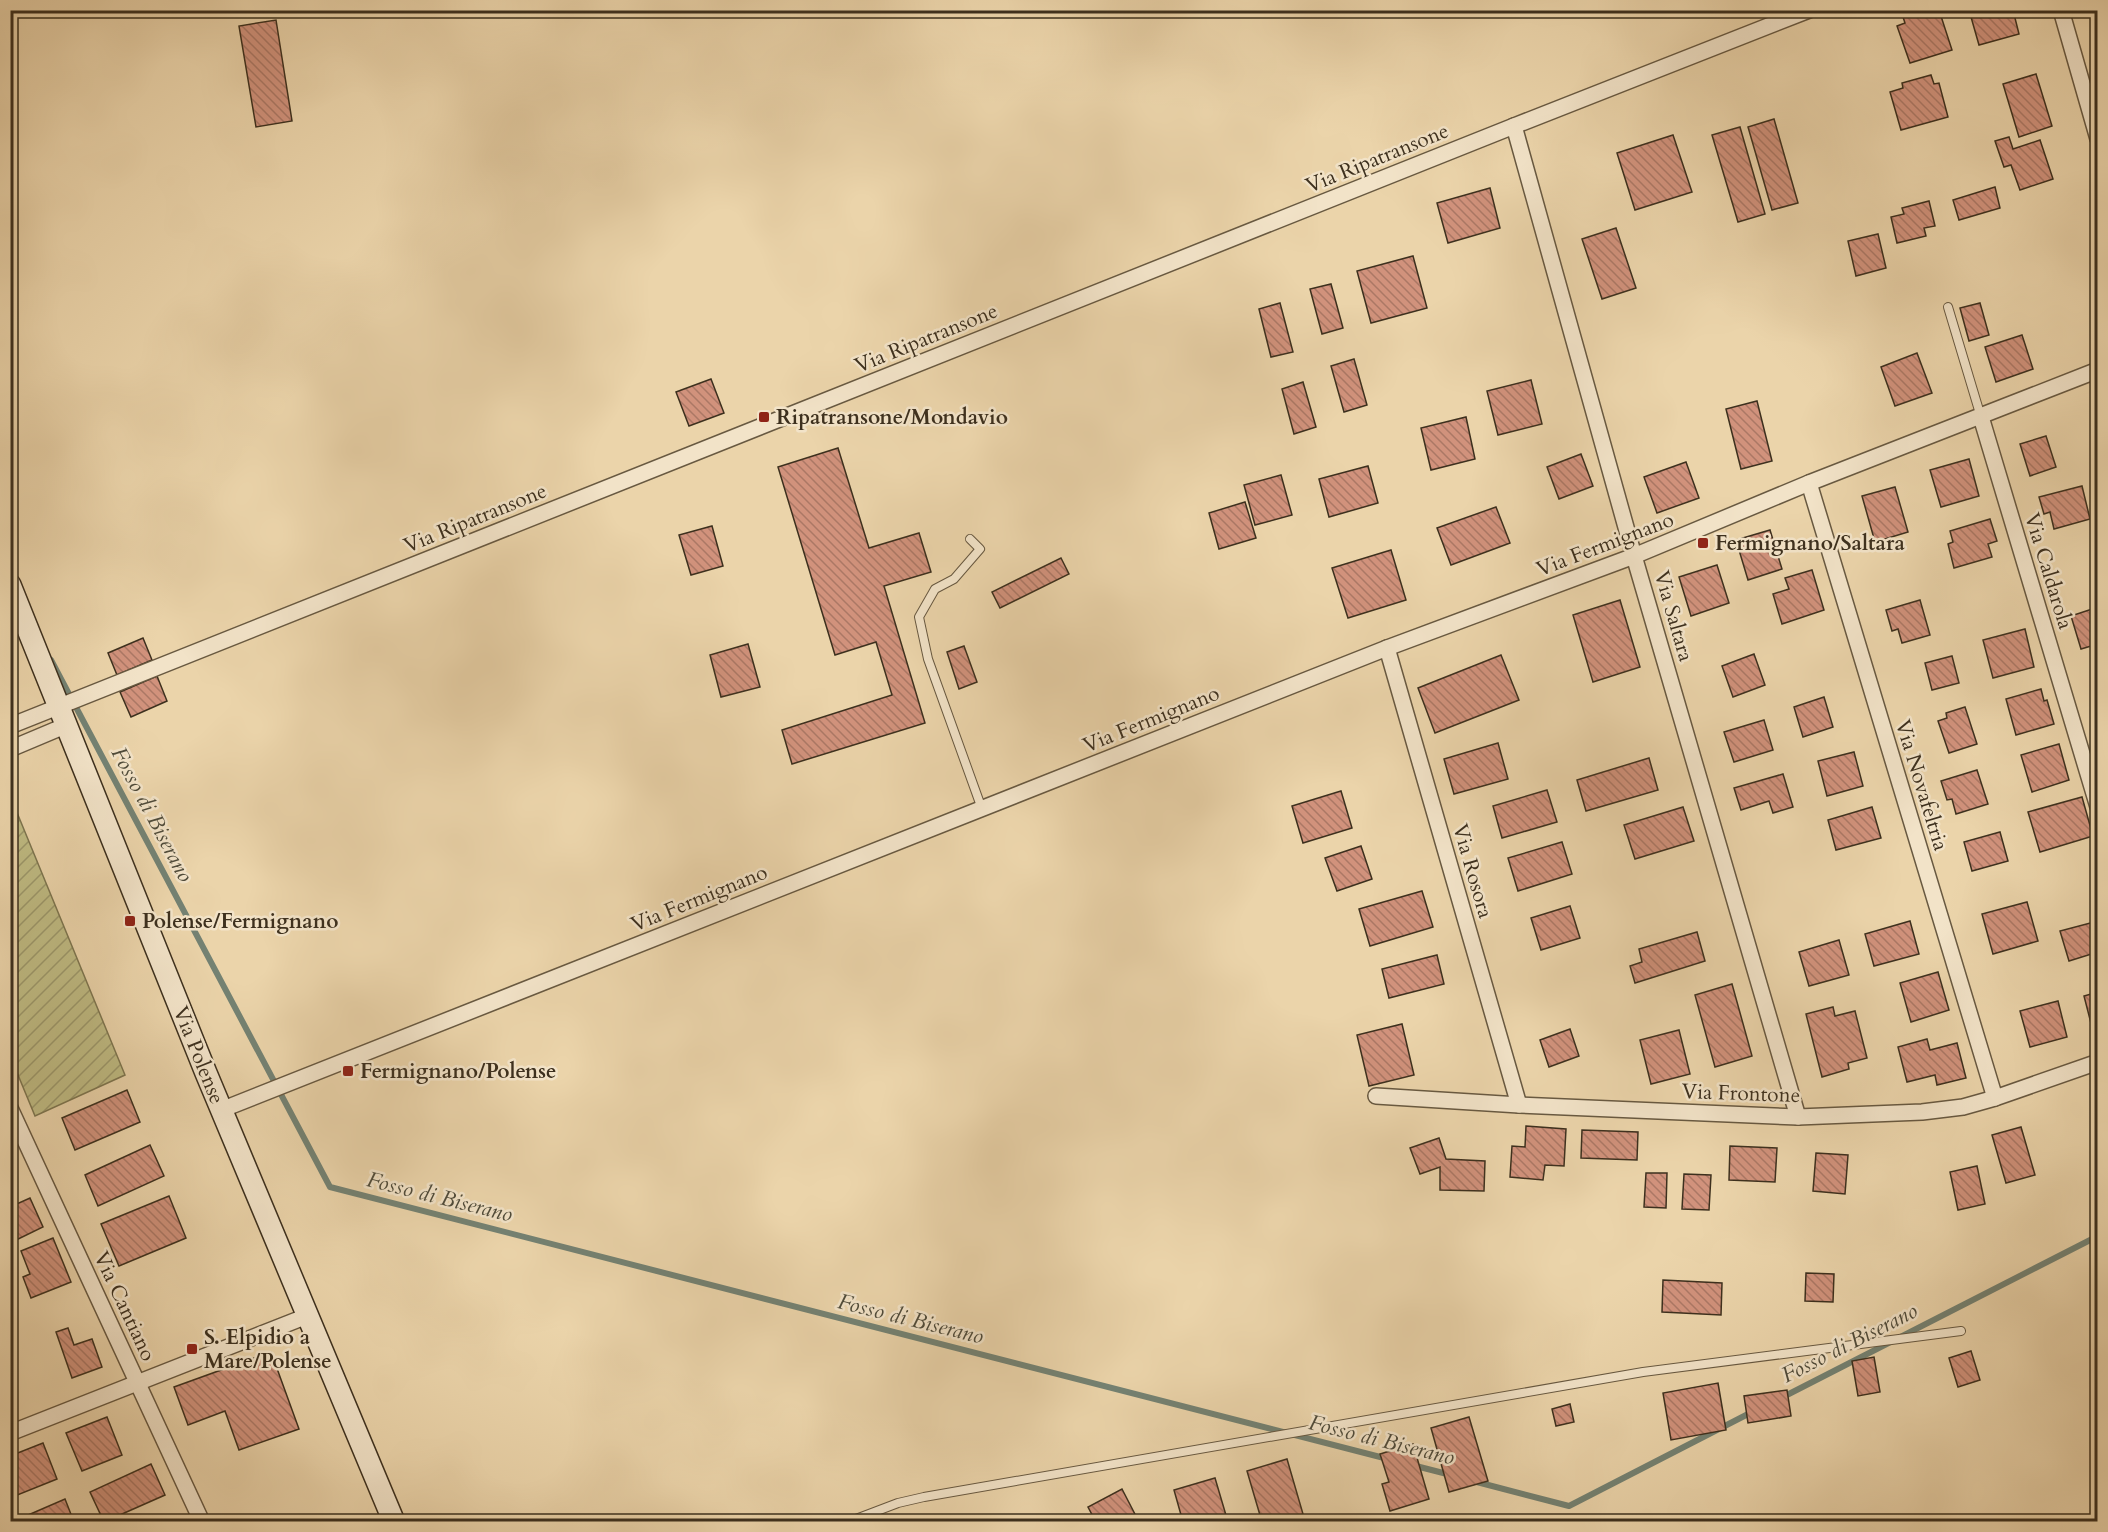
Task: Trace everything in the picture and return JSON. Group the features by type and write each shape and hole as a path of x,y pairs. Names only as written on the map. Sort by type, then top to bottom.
{"main road":[{"name":"Via Polense","path":"10,585 221,1110 394,1521"}],"street":[{"name":"Via Ripatransone","path":"63,716 1514,126 1809,10"},
{"path":"2061,10 2097,139"},
{"name":"Via Saltara","path":"1514,126 1634,556 1798,1117"},
{"name":"Via Fermignano","path":"221,1110 1387,648 1634,556 1809,483 2097,370"},
{"name":"Via Caldarola","path":"1981,417 2097,807"},
{"name":"Via Novafeltria","path":"1809,483 1995,1098"},
{"name":"Via Rosora","path":"1387,648 1519,1105"},
{"path":"10,726 37,715 63,716"},
{"path":"10,749 44,735 63,716"},
{"name":"Via Frontone","path":"1376,1096 1519,1105 1798,1117 1922,1112 1963,1107 1995,1098 2097,1062"},
{"name":"Via Cantiano","path":"10,1108 202,1521"},
{"path":"10,1433 307,1316"}],"lane":[{"path":"1948,307 1981,417"},
{"path":"970,539 980,549 954,579 935,589 919,617 928,659 982,809"},
{"path":"848,1521 898,1503 924,1497 1643,1372 1961,1331"}],"shaded area":[{"path":"11,798 125,1075 35,1116 11,1058"}],"building":[{"path":"1925,10 1939,10 1952,50 1910,63 1897,26 1905,23 1903,17"},
{"path":"1969,10 2013,10 2019,34 1979,45"},
{"path":"276,20 292,121 256,127 239,26"},
{"path":"2036,74 2052,126 2019,137 2003,84"},
{"path":"1931,75 1934,84 1939,83 1948,117 1901,130 1890,92 1903,88 1902,83"},
{"path":"1774,119 1798,203 1772,210 1748,127"},
{"path":"1740,127 1765,214 1738,222 1712,135"},
{"path":"1673,135 1692,192 1635,210 1617,153"},
{"path":"2009,137 2013,149 2040,140 2053,179 2020,190 2011,165 2004,167 1995,141"},
{"path":"1995,187 2000,208 1959,220 1953,200"},
{"path":"1490,188 1500,228 1448,243 1437,203"},
{"path":"1929,201 1935,226 1924,228 1926,236 1897,243 1891,217 1904,214 1902,208"},
{"path":"1616,228 1636,288 1602,299 1582,239"},
{"path":"1878,234 1886,268 1856,276 1848,241"},
{"path":"1413,256 1427,308 1371,323 1357,271"},
{"path":"1331,284 1343,328 1322,334 1310,289"},
{"path":"1280,303 1293,352 1271,357 1259,309"},
{"path":"1980,303 1989,335 1969,341 1960,308"},
{"path":"2022,335 2033,369 1996,382 1985,347"},
{"path":"1917,353 1932,393 1895,406 1881,367"},
{"path":"1354,359 1367,405 1344,412 1331,366"},
{"path":"711,379 724,413 689,426 676,392"},
{"path":"1531,380 1542,424 1498,435 1487,391"},
{"path":"1303,382 1316,427 1294,434 1282,389"},
{"path":"1757,401 1772,461 1741,469 1726,409"},
{"path":"1466,417 1475,459 1431,470 1421,428"},
{"path":"2046,436 2056,467 2030,476 2020,444"},
{"path":"838,448 869,548 919,533 931,572 884,586 925,723 792,764 782,730 892,695 876,642 835,655 778,467"},
{"path":"1581,454 1593,486 1559,499 1547,467"},
{"path":"1969,459 1979,496 1941,507 1930,470"},
{"path":"1686,462 1699,498 1657,513 1644,477"},
{"path":"1368,466 1378,503 1329,517 1319,479"},
{"path":"1281,475 1292,515 1255,525 1244,485"},
{"path":"2082,486 2090,519 2054,529 2050,512 2044,514 2039,497"},
{"path":"1895,487 1908,532 1875,542 1862,496"},
{"path":"1245,502 1256,538 1219,549 1209,513"},
{"path":"1496,507 1510,543 1451,565 1437,528"},
{"path":"1990,519 1997,541 1988,544 1992,557 1954,568 1948,544 1953,542 1950,531"},
{"path":"712,526 723,566 691,575 679,535"},
{"path":"1770,530 1782,569 1748,580 1736,540"},
{"path":"1391,550 1406,600 1348,618 1332,568"},
{"path":"1061,558 1069,574 1000,608 992,592"},
{"path":"1717,565 1729,603 1691,616 1679,577"},
{"path":"1812,570 1824,610 1782,624 1773,594 1789,589 1785,578"},
{"path":"1620,600 1640,667 1593,682 1573,615"},
{"path":"1920,600 1930,635 1902,643 1898,629 1892,631 1886,610"},
{"path":"2098,607 2098,644 2081,649 2071,616"},
{"path":"2025,629 2034,667 1993,678 1983,640"},
{"path":"143,638 152,660 117,675 108,653"},
{"path":"748,644 760,687 721,697 710,655"},
{"path":"964,646 977,682 959,689 947,652"},
{"path":"1754,654 1765,685 1733,697 1722,666"},
{"path":"1501,655 1519,700 1435,733 1418,688"},
{"path":"1952,656 1959,683 1932,690 1925,663"},
{"path":"157,676 167,701 131,717 120,692"},
{"path":"2041,689 2054,724 2016,735 2006,699"},
{"path":"1824,697 1833,727 1803,737 1794,707"},
{"path":"1965,707 1977,744 1949,753 1938,721 1947,718 1946,713"},
{"path":"1764,720 1773,750 1734,762 1724,732"},
{"path":"1498,743 1508,779 1454,794 1444,759"},
{"path":"2059,744 2069,780 2032,792 2021,755"},
{"path":"1854,752 1863,786 1827,796 1818,761"},
{"path":"1649,758 1658,790 1586,811 1577,780"},
{"path":"1977,770 1988,804 1956,814 1952,799 1947,800 1941,781"},
{"path":"1783,774 1793,807 1773,813 1769,801 1741,810 1734,788"},
{"path":"1547,790 1557,822 1502,838 1493,806"},
{"path":"1341,791 1352,828 1303,843 1292,806"},
{"path":"2082,797 2093,836 2040,852 2028,812"},
{"path":"1683,807 1694,841 1635,859 1624,825"},
{"path":"1872,807 1881,838 1836,850 1828,820"},
{"path":"2000,832 2008,861 1972,871 1964,842"},
{"path":"1562,842 1572,874 1518,891 1508,858"},
{"path":"1361,846 1372,879 1337,891 1325,858"},
{"path":"1422,891 1433,927 1370,946 1359,909"},
{"path":"2027,902 2038,941 1993,954 1982,914"},
{"path":"1570,906 1580,938 1541,950 1531,918"},
{"path":"1910,921 1919,954 1874,966 1865,934"},
{"path":"2098,921 2098,952 2069,961 2060,931"},
{"path":"1697,932 1705,961 1635,983 1630,966 1642,962 1639,949"},
{"path":"1839,940 1849,975 1809,986 1799,952"},
{"path":"1437,955 1444,984 1389,998 1382,969"},
{"path":"1938,972 1949,1010 1911,1022 1900,983"},
{"path":"1732,984 1752,1056 1715,1067 1695,995"},
{"path":"2098,992 2098,1034 2094,1035 2084,996"},
{"path":"2058,1001 2067,1037 2030,1047 2020,1011"},
{"path":"1833,1007 1835,1016 1855,1011 1867,1058 1848,1063 1849,1069 1822,1077 1806,1014"},
{"path":"1402,1024 1414,1075 1369,1086 1357,1035"},
{"path":"1570,1029 1579,1056 1549,1067 1540,1040"},
{"path":"1679,1030 1690,1074 1651,1084 1640,1040"},
{"path":"1927,1039 1930,1050 1957,1043 1966,1078 1937,1085 1935,1075 1907,1082 1898,1047"},
{"path":"127,1090 140,1122 75,1150 62,1118"},
{"path":"1526,1126 1566,1129 1564,1166 1545,1165 1543,1180 1510,1177 1512,1146 1525,1147"},
{"path":"2021,1127 2035,1175 2006,1183 1992,1135"},
{"path":"1582,1130 1638,1132 1637,1160 1581,1158"},
{"path":"1439,1138 1446,1159 1485,1161 1484,1191 1440,1190 1440,1167 1420,1174 1410,1148"},
{"path":"150,1145 164,1176 98,1206 85,1175"},
{"path":"1730,1146 1777,1148 1775,1182 1729,1180"},
{"path":"1816,1153 1848,1155 1845,1194 1813,1191"},
{"path":"1977,1166 1985,1204 1958,1210 1950,1172"},
{"path":"1646,1173 1667,1173 1666,1208 1644,1207"},
{"path":"1684,1174 1711,1175 1709,1210 1682,1209"},
{"path":"169,1196 186,1238 119,1266 101,1224"},
{"path":"30,1198 43,1227 10,1243 10,1207"},
{"path":"53,1238 71,1282 31,1298 23,1277 30,1274 21,1251"},
{"path":"1806,1273 1834,1274 1833,1302 1805,1301"},
{"path":"1663,1280 1722,1283 1721,1315 1662,1312"},
{"path":"68,1328 74,1345 92,1339 102,1367 72,1378 56,1332"},
{"path":"1971,1351 1980,1380 1958,1387 1949,1358"},
{"path":"271,1352 299,1429 239,1450 225,1411 188,1425 174,1387"},
{"path":"1874,1357 1880,1392 1858,1396 1852,1361"},
{"path":"1718,1383 1726,1430 1671,1440 1663,1393"},
{"path":"1787,1390 1791,1416 1748,1423 1744,1396"},
{"path":"1570,1404 1574,1422 1556,1426 1552,1409"},
{"path":"107,1417 122,1455 82,1471 66,1433"},
{"path":"1469,1417 1488,1481 1449,1492 1431,1428"},
{"path":"43,1443 57,1479 10,1498 10,1456"},
{"path":"1413,1444 1429,1499 1390,1511 1382,1484 1389,1482 1380,1454"},
{"path":"1287,1459 1303,1514 1279,1522 1262,1522 1247,1471"},
{"path":"151,1464 165,1495 104,1522 90,1492"},
{"path":"1215,1478 1228,1522 1183,1522 1174,1490"},
{"path":"1122,1489 1139,1522 1096,1522 1088,1507"},
{"path":"65,1499 74,1522 12,1522"}],"waterway":[{"name":"Fosso di Biserano","path":"51,660 330,1187 1388,1459"},
{"name":"Fosso di Biserano","path":"1783,1397 2098,1236"},
{"name":"Fosso di Biserano","path":"1473,1481 1569,1506 1752,1412"},
{"name":"Fosso di Biserano","path":"1412,1465 1451,1475"}],"place":[{"name":"Ripatransone/Mondavio","path":"764,417"},
{"name":"Fermignano/Saltara","path":"1703,543"},
{"name":"Polense/Fermignano","path":"130,921"},
{"name":"Fermignano/Polense","path":"348,1071"},
{"name":"S. Elpidio a Mare/Polense","path":"192,1349"}]}
